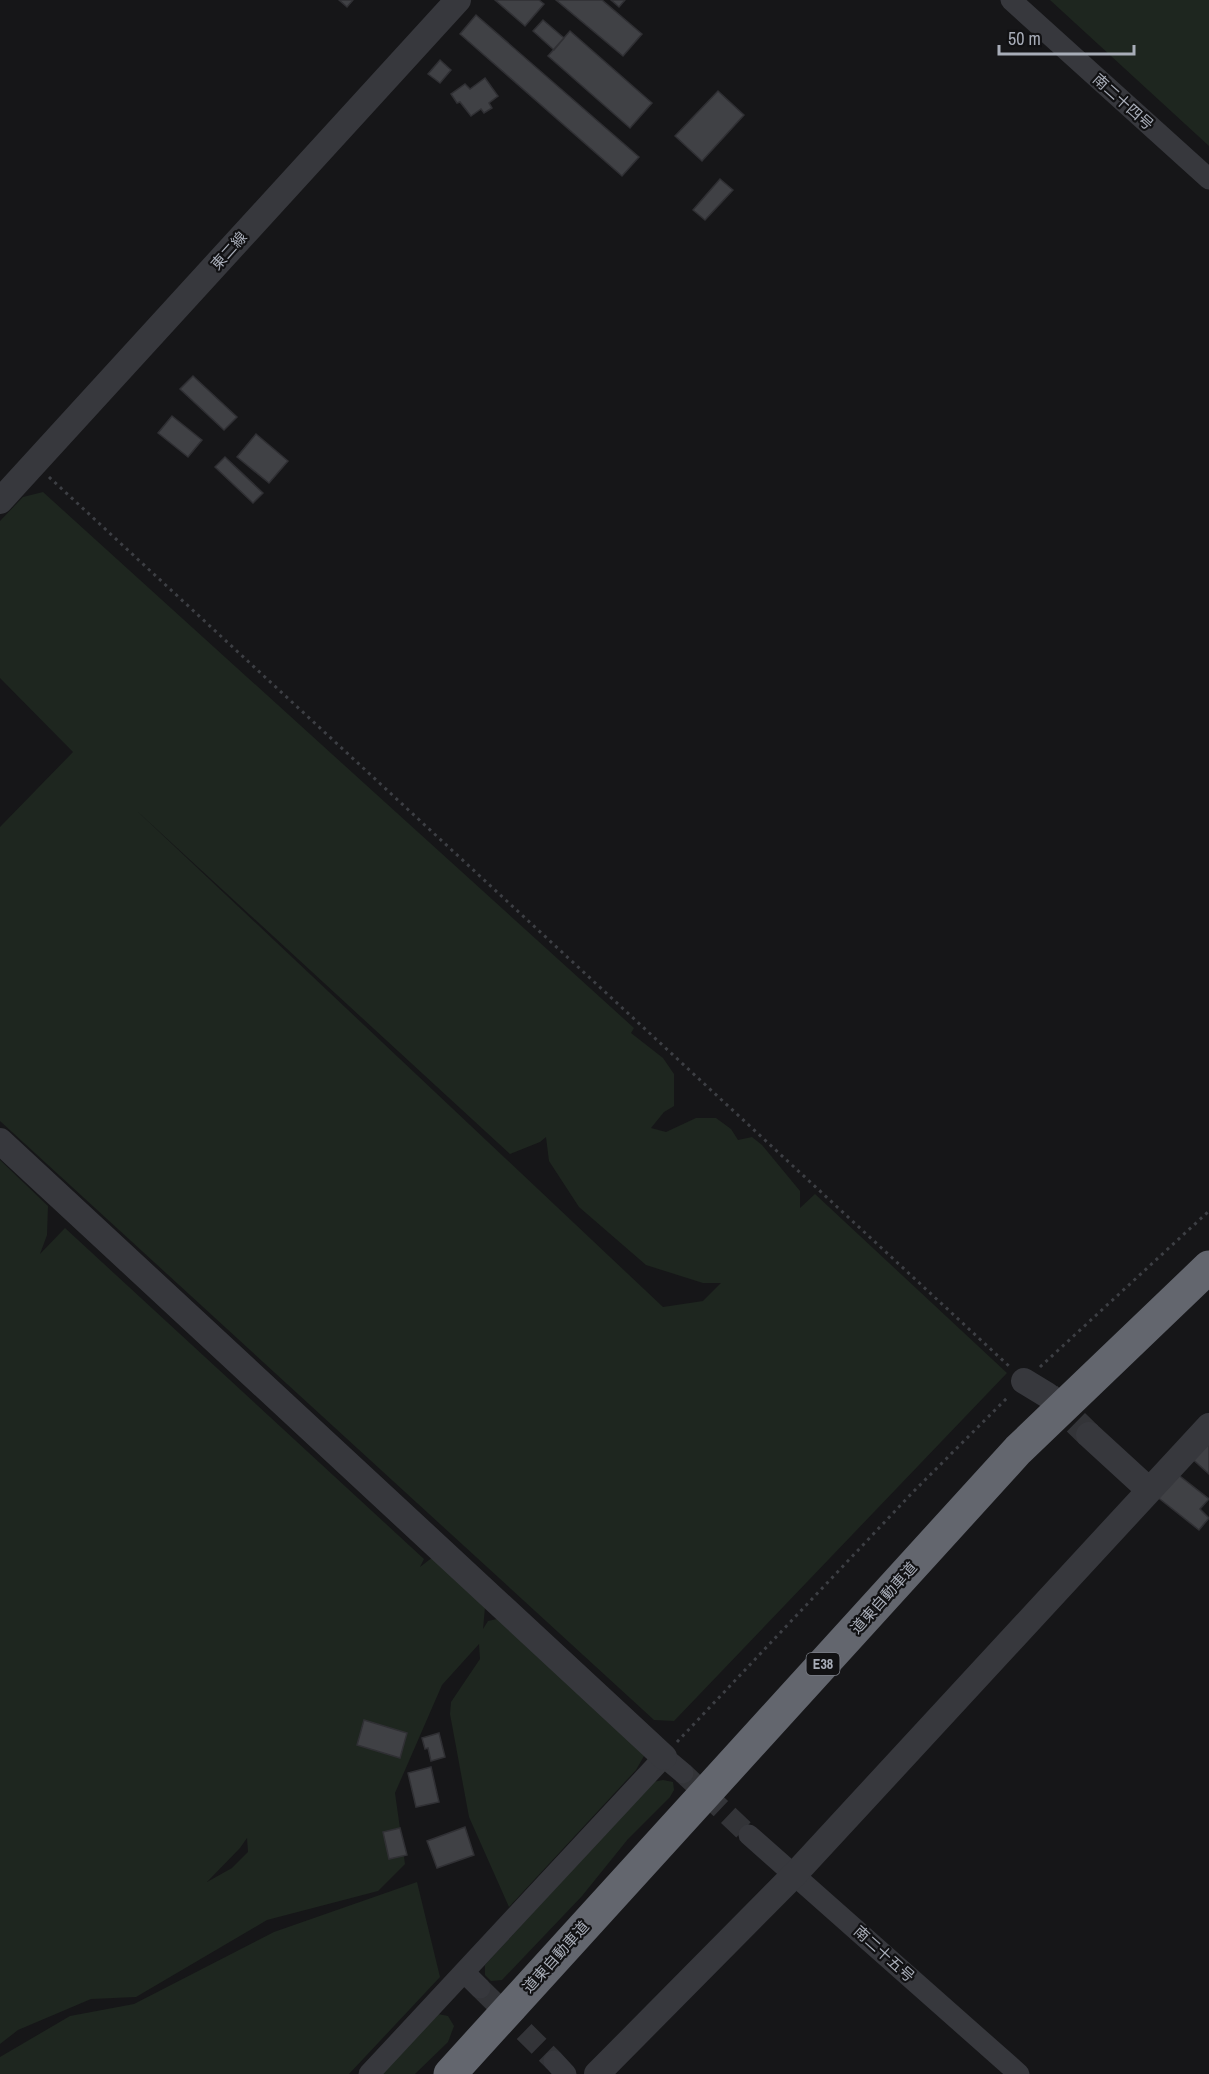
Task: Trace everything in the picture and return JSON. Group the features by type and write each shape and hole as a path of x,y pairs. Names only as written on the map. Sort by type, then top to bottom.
{"highway":[{"name":"道東自動車道","path":"450,2074 1018,1450 1209,1267"}],"street":[{"name":"東二線","path":"0,501 458,0"},
{"name":"南二十四号","path":"1011,0 1209,179"},
{"path":"0,1141 673,1765 464,1972 369,2074"},
{"path":"1024,1381 1047,1395"},
{"path":"597,2074 795,1874 1209,1426"},
{"path":"1089,1435 1149,1490"},
{"name":"南二十五号","path":"749,1835 1019,2074"},
{"path":"464,1972 480,1988"}],"path":[{"path":"35,464 1024,1381"},
{"path":"673,1765 913,1492 1024,1381 1209,1210"}],"shaded area":[{"path":"1050,0 1209,0 1209,146"},
{"path":"43,492 634,1028 631,1033 663,1058 674,1074 674,1106 664,1112 651,1128 666,1132 696,1118 716,1118 731,1129 738,1140 752,1137 762,1145 800,1191 800,1208 815,1194 1007,1373 674,1721 654,1720 0,1121 0,827 73,752 0,678 0,521 23,497","holes":["137,811 510,1154 540,1142 546,1137 549,1161 579,1207 646,1265 703,1283 721,1283 703,1301 663,1307"]},
{"path":"0,1160 48,1206 47,1235 40,1254 65,1228 424,1559 420,1567 433,1557 485,1607 483,1629 488,1621 506,1617 639,1743 644,1756 636,1770 509,1907 469,1817 450,1714 451,1702 480,1659 479,1644 442,1685 395,1793 405,1864 378,1891 267,1920 136,1997 91,1999 18,2030 0,2044","holes":["247,1838 248,1852 232,1868 207,1882"]},
{"path":"663,1780 673,1782 674,1790 670,1797 628,1839 582,1896 502,1980 491,1981 485,1975 485,1965 653,1782"},
{"path":"417,1882 440,1977 349,2074 0,2074 0,2057 70,2016 134,2004 274,1932"},
{"path":"438,2014 448,2016 454,2026 448,2042 415,2074 382,2074"}],"building":[{"path":"339,0 353,0 347,7"},
{"path":"495,0 539,0 544,4 525,26"},
{"path":"556,0 602,0 642,34 623,56"},
{"path":"611,0 625,0 619,7"},
{"path":"476,15 639,157 622,176 460,34"},
{"path":"543,20 564,38 554,50 533,31"},
{"path":"570,31 652,103 630,128 548,56"},
{"path":"440,60 451,70 440,83 428,74"},
{"path":"485,78 498,96 489,103 492,108 484,113 481,109 471,116 451,94 465,84 470,89"},
{"path":"718,91 744,115 702,161 675,136"},
{"path":"720,179 733,190 705,220 693,210"},
{"path":"193,376 237,417 224,430 180,389"},
{"path":"172,416 202,440 188,457 158,433"},
{"path":"256,434 288,461 269,483 237,457"},
{"path":"225,457 263,493 253,503 215,467"},
{"path":"1209,1433 1209,1474 1189,1456"},
{"path":"1176,1473 1209,1499 1200,1509 1209,1518 1199,1530 1156,1496"},
{"path":"364,1720 407,1733 400,1758 357,1745"},
{"path":"439,1733 445,1757 431,1761 428,1748 425,1749 422,1738"},
{"path":"431,1767 439,1802 416,1807 408,1773"},
{"path":"465,1827 474,1855 437,1868 427,1841"},
{"path":"400,1828 407,1855 389,1859 383,1832"}],"tunnel":[{"path":"1048,1395 1089,1435"},
{"path":"683,1773 749,1835"},
{"path":"480,1988 554,2061"}]}
